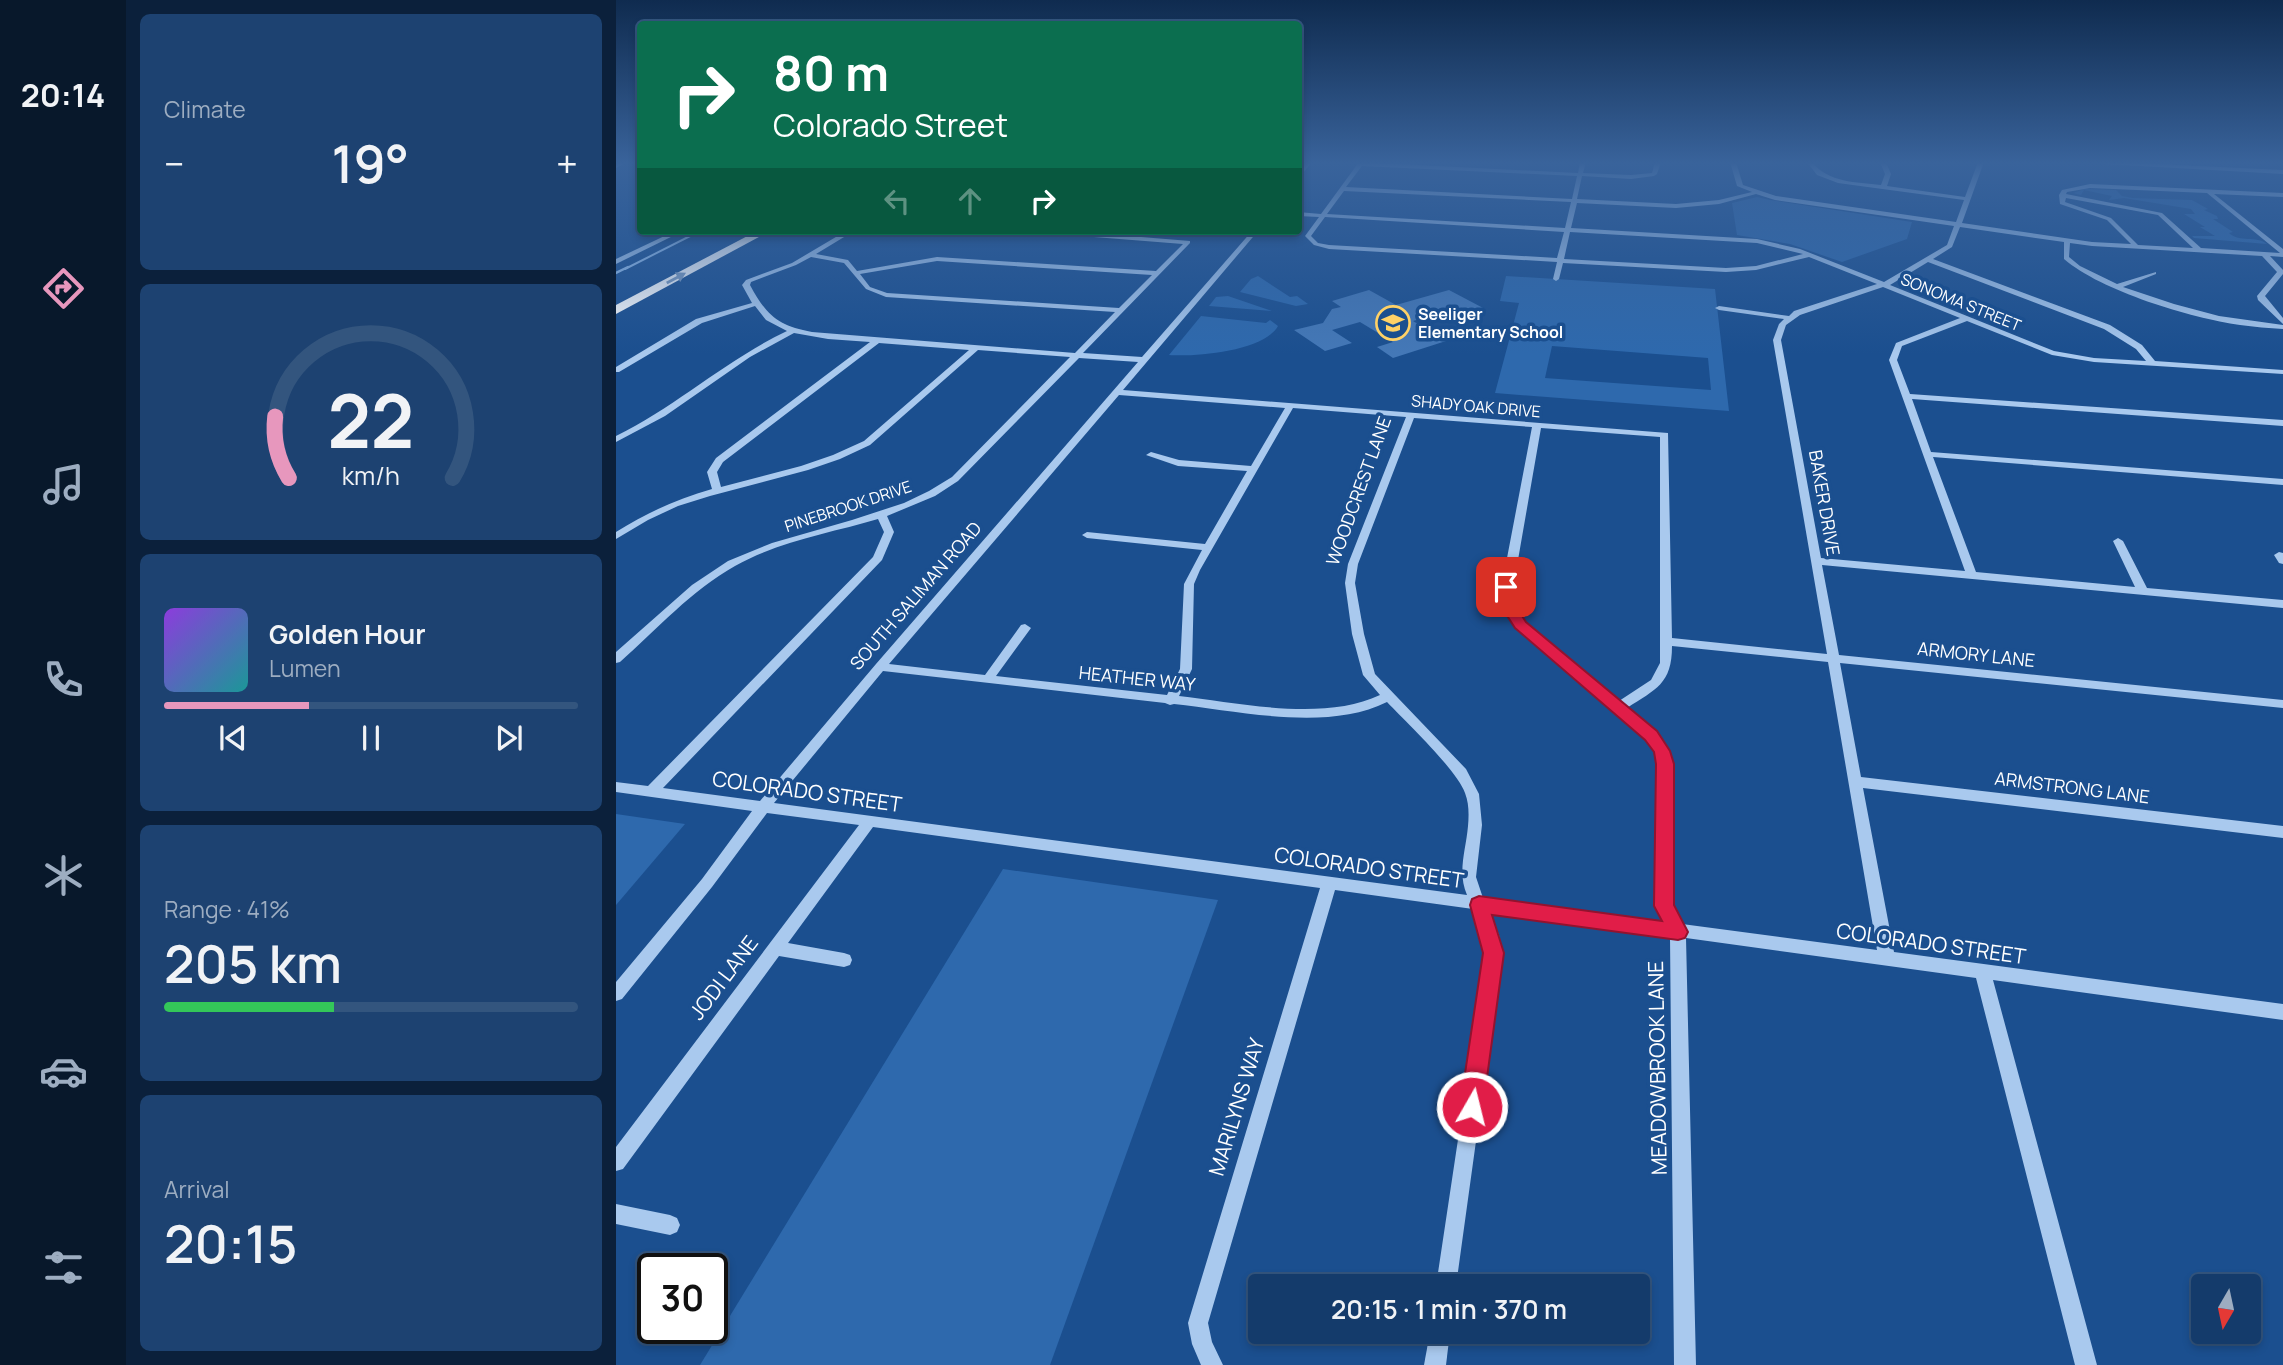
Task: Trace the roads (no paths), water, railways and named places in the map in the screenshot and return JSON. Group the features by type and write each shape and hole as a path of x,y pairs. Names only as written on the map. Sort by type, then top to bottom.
{"highway":[{"path":"616,295 730,235"},
{"path":"616,310 757,235"}],"street":[{"path":"1315,226 1308,236 1310,240 1329,247 1559,261 1726,270 1756,268 1809,255"},
{"name":"SONOMA STREET","path":"1509,226 1744,239 1774,244 1809,255 2052,353 2283,372"},
{"path":"1556,279 1567,226"},
{"path":"1719,308 1790,318 1813,306 1883,285 1929,260 1950,246 1958,226"},
{"path":"1963,226 2067,241 2283,254"},
{"path":"2117,226 2137,247"},
{"path":"2173,226 2199,250"},
{"path":"2249,226 2283,254"},
{"path":"616,262 673,235"},
{"path":"844,235 811,255 751,279 746,285 755,304 768,320 793,331 1144,360"},
{"name":"PINEBROOK DRIVE","path":"616,659 706,581 730,564 767,548 928,496 955,479 1188,242 1130,235"},
{"name":"SOUTH SALIMAN ROAD","path":"616,994 707,883 763,807 880,667 1252,235"},
{"path":"2067,241 2066,258 2070,264 2118,286 2217,319 2283,324"},
{"path":"2264,254 2281,272 2261,296 2262,300 2283,324"},
{"path":"811,255 846,261 870,290 886,295 1120,310"},
{"path":"855,273 937,259 1156,273"},
{"path":"1929,260 2106,327 2139,347 2152,363"},
{"path":"2118,286 2154,273"},
{"path":"616,370 699,321 755,304"},
{"name":"BAKER DRIVE","path":"1790,318 1779,331 1777,340 1887,960"},
{"path":"1965,319 1899,345 1894,360 1972,575"},
{"path":"616,439 640,427 767,343 793,331"},
{"path":"717,492 712,472 719,460 878,340"},
{"path":"616,536 643,518 674,504 839,458 867,443 977,347"},
{"name":"SHADY OAK DRIVE","path":"1116,392 1665,435 1665,641"},
{"path":"1907,396 2283,424"},
{"path":"1170,701 1186,669 1189,584 1290,405"},
{"name":"WOODCREST LANE","path":"1411,415 1353,564 1350,583 1365,665 1388,696 1472,788 1478,814 1467,879 1479,905 1494,953 1448,1274"},
{"name":"MEADOWBROOK LANE","path":"1537,426 1505,600 1520,625 1651,735 1662,751 1665,764 1664,906 1678,932 1685,1365"},
{"path":"1927,454 2283,482"},
{"path":"1151,455 1178,463 1253,469"},
{"path":"651,792 878,558 885,547 889,532 880,513"},
{"path":"1087,536 1208,547"},
{"path":"2118,541 2143,590"},
{"path":"1817,561 2283,604"},
{"path":"987,680 1024,628"},
{"path":"1619,707 1661,677 1666,663 1665,641"},
{"name":"ARMORY LANE","path":"1665,641 2283,704"},
{"name":"HEATHER WAY","path":"880,667 1310,715 1370,705 1388,696"},
{"name":"ARMSTRONG LANE","path":"1857,782 2283,832"},
{"name":"COLORADO STREET","path":"616,787 2283,1012"},
{"name":"JODI LANE","path":"616,1162 869,822"},
{"name":"MARILYNS WAY","path":"1212,1365 1202,1344 1198,1323 1329,884"},
{"path":"775,948 844,960"},
{"path":"1983,972 2086,1365"},
{"path":"616,1214 670,1225"},
{"path":"1435,1365 1438,1344"}],"waterway":[{"path":"625,269 692,235"},
{"path":"616,273 628,267"}],"place":[{"name":"Seeliger Elementary School","path":"1393,323"}]}
